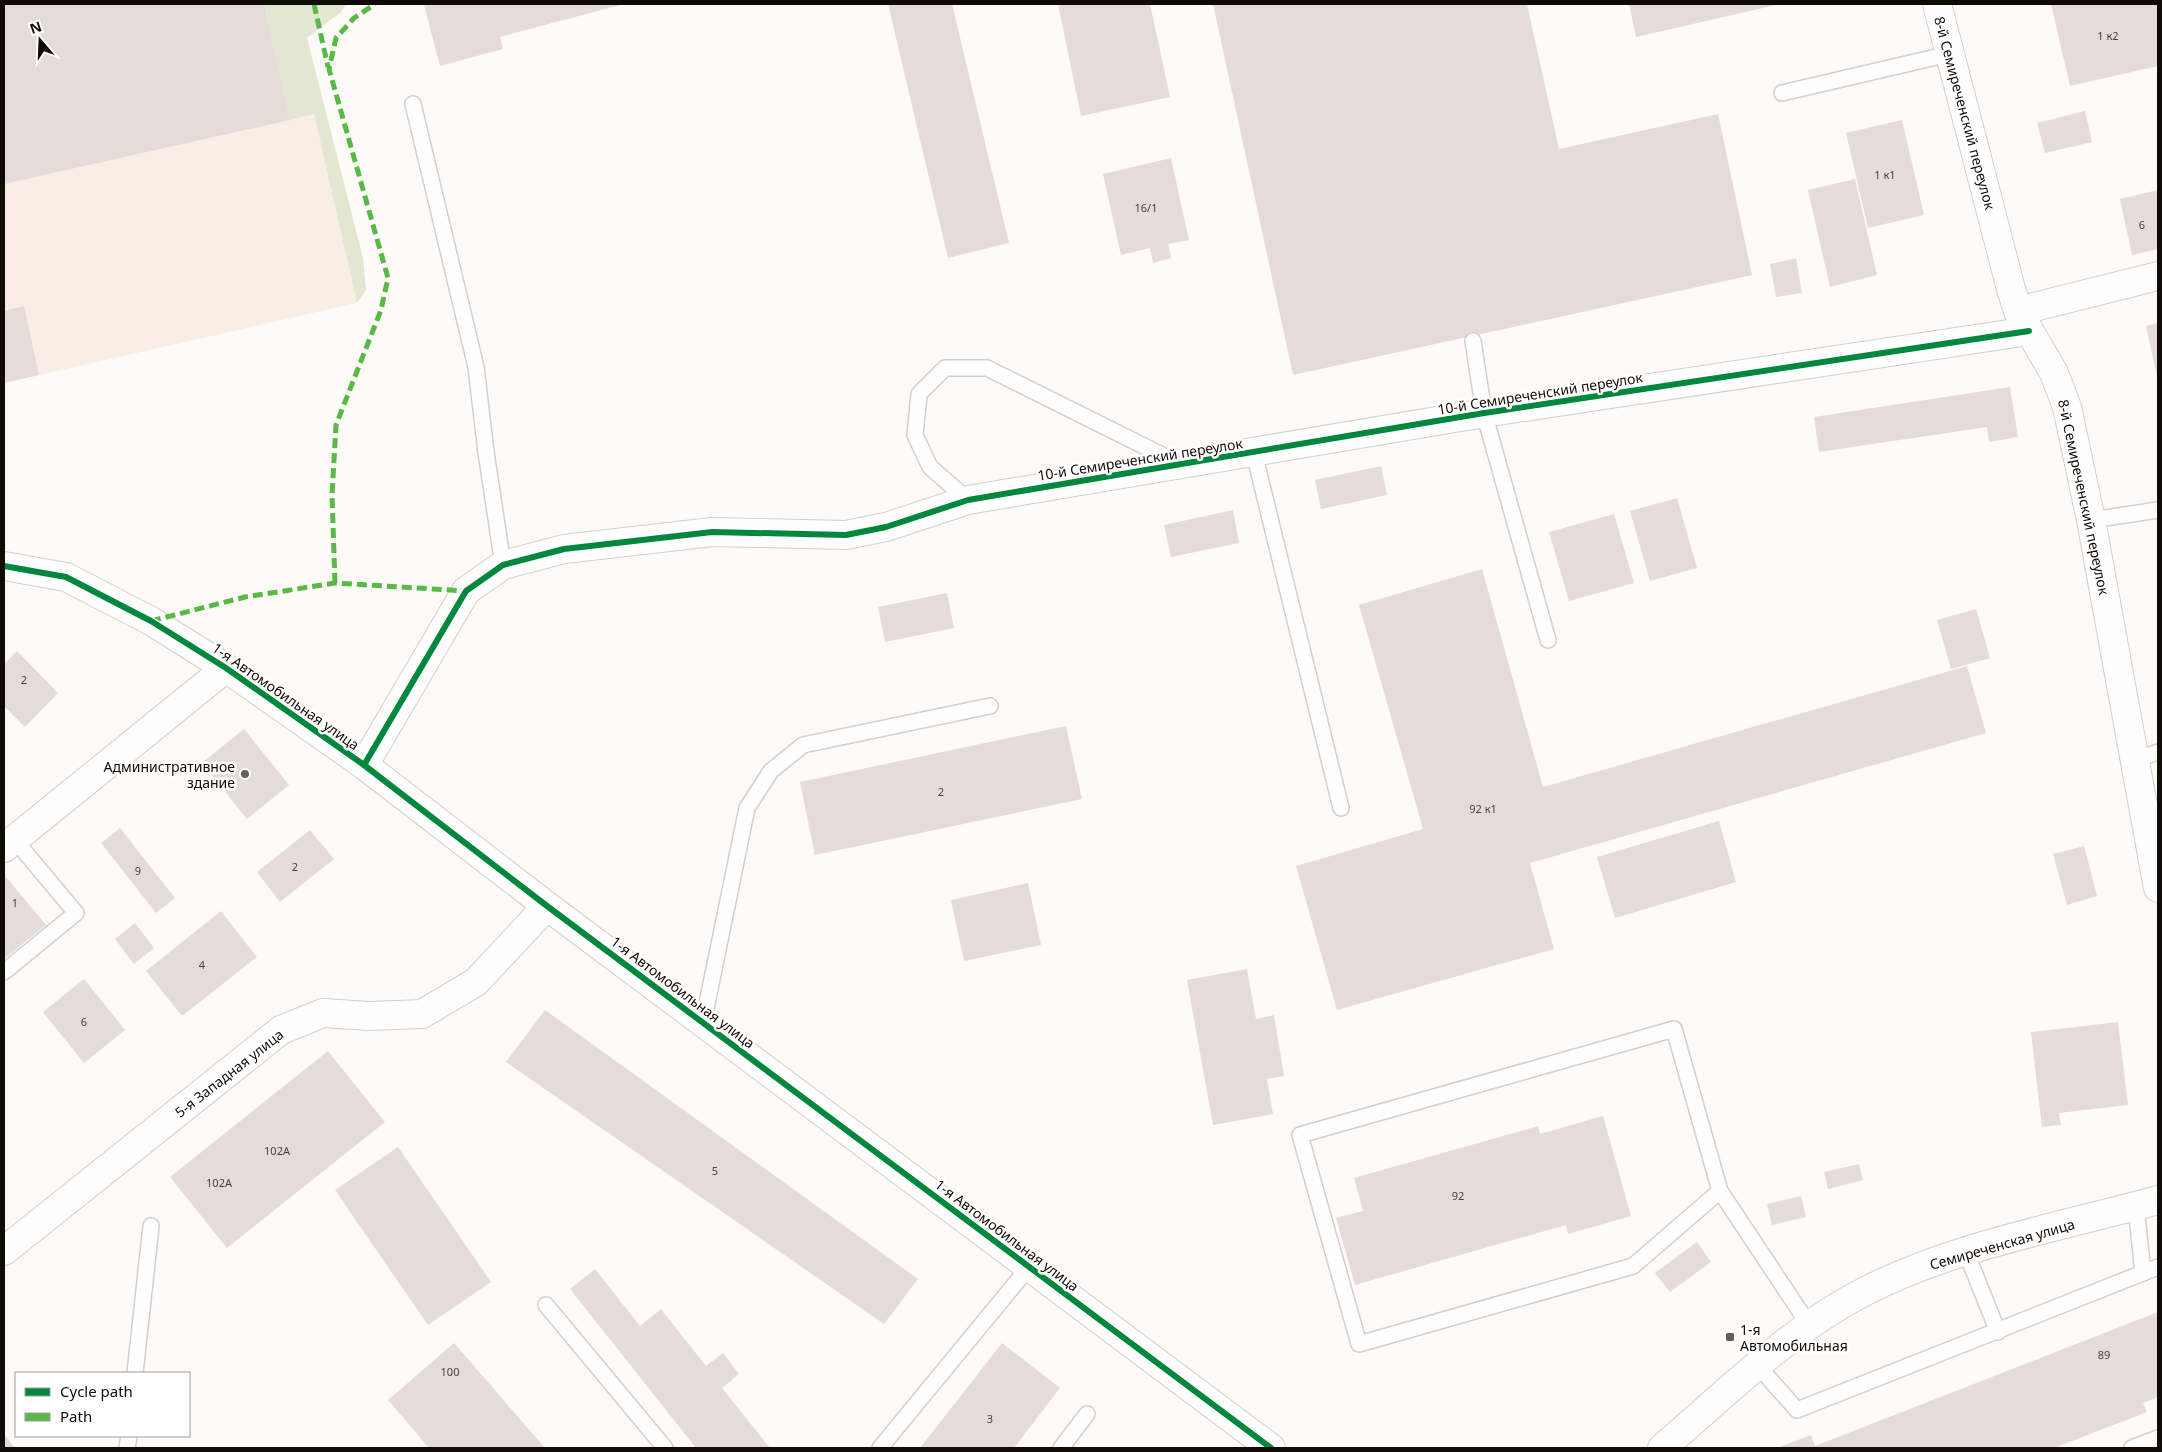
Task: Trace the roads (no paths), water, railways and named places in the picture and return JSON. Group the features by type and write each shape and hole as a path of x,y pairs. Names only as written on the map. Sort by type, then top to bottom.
{"street":[{"name":"8-й Семиреченский переулок","path":"1937,4 1949,54 2024,321 2054,373 2067,406 2091,520 2146,756 2158,888"},
{"name":"10-й Семиреченский переулок","path":"364,765 466,591 503,564 564,549 712,532 846,535 886,526 968,500 2024,321 2158,276"},
{"name":"1-я Автомобильная улица","path":"4,566 66,577 151,621 226,668 364,765 547,906 1272,1448"},
{"path":"9,844 226,668"},
{"name":"5-я Западная улица","path":"4,1251 280,1030 323,1013 369,1016 422,1014 476,982 547,906"},
{"name":"Семиреченская улица","path":"1662,1448 1809,1325 1850,1300 1900,1276 1966,1252 2147,1203"}],"lane":[{"path":"1782,93 1949,54"},
{"path":"413,104 476,368 486,452 503,564"},
{"path":"1473,341 1484,413 1548,640"},
{"path":"968,500 930,466 915,435 919,394 945,368 987,368 1181,464"},
{"path":"1254,453 1341,808"},
{"path":"2091,520 2158,510"},
{"path":"703,1023 747,808 771,771 803,745 990,706"},
{"path":"4,972 76,913 9,844"},
{"path":"1720,1191 1633,1266 1359,1344 1300,1135 1674,1029 1720,1191 1809,1325"},
{"path":"2142,1273 2147,1203"},
{"path":"135,1372 151,1226"},
{"path":"1966,1252 1998,1332"},
{"path":"880,1448 1029,1267"},
{"path":"1758,1366 1797,1410 1998,1332 2158,1267"},
{"path":"546,1305 665,1448"},
{"path":"1061,1448 1088,1414"},
{"path":"2137,1447 2158,1438"}],"place":[{"name":"Административное здание","path":"245,774"},
{"name":"1-я Автомобильная","path":"1730,1337"}]}
